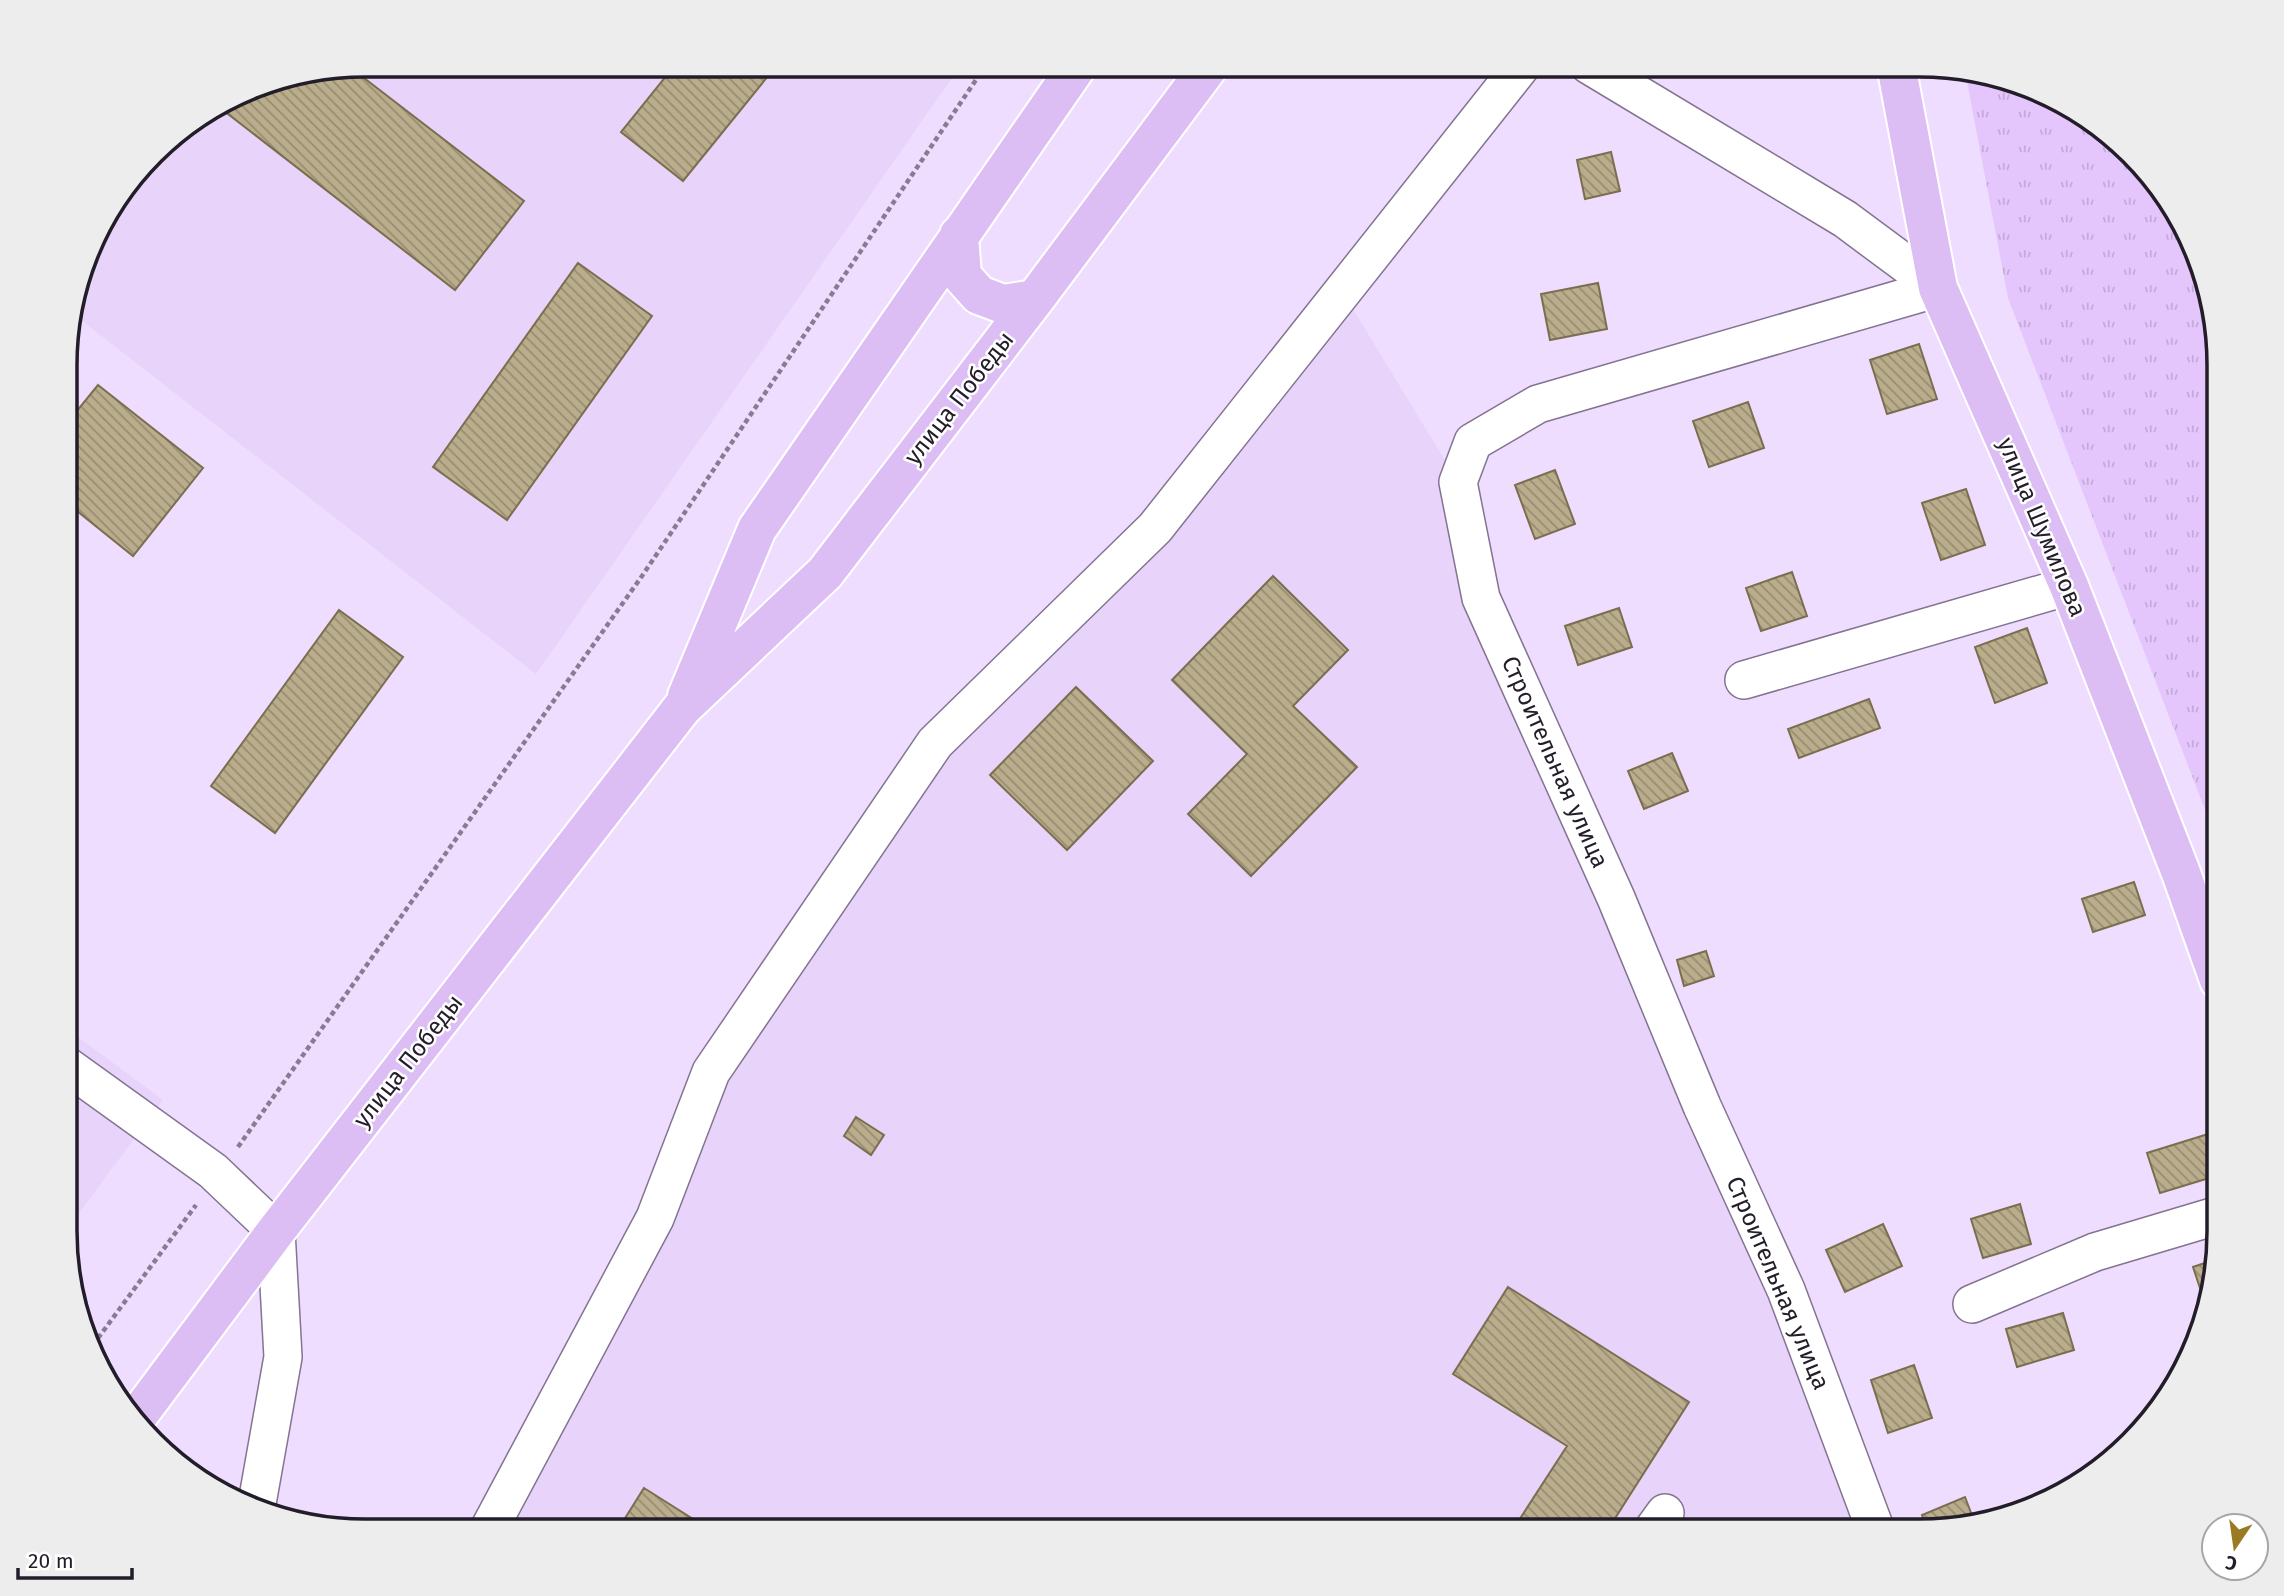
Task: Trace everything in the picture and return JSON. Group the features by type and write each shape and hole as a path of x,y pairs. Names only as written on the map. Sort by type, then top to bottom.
{"main road":[{"name":"улица Победы","path":"682,708 757,528 1070,77"},
{"name":"улица Победы","path":"141,1411 276,1231 682,708 825,573 1035,299 1200,77"},
{"name":"улица Шумилова","path":"1898,77 1938,288 2069,586 2207,946"},
{"path":"959,234 962,276 979,295 1003,304 1035,299"}],"street":[{"path":"494,1519 655,1218 711,1072 935,743 1155,528 1512,77"},
{"path":"1609,77 1845,219 1938,288"},
{"name":"Строительная улица","path":"1872,1519 1786,1290 1702,1106 1616,898 1481,598 1458,482 1473,442 1538,404 1938,288"},
{"path":"1744,680 2069,586"},
{"path":"77,1073 218,1176 276,1231 283,1357 258,1498"},
{"path":"1972,1304 2095,1252 2207,1219"}],"path":[{"path":"98,1338 218,1176 642,576 978,77"}],"shaded area":[{"path":"953,77 536,674 81,320 99,255 126,205 161,161 221,116 273,92 328,79"},
{"path":"1342,291 1458,482 1481,598 1870,1519 494,1519 711,1072 935,743 1155,528"},
{"path":"77,1036 163,1100 77,1216"}],"green space":[{"path":"1967,81 2011,92 2046,107 2079,126 2109,149 2123,161 2158,205 2177,238 2192,273 2205,328 2207,365 2207,815 2008,298"}],"building":[{"path":"363,77 524,201 455,290 227,113 255,99 291,87 328,79"},
{"path":"665,77 767,77 683,181 621,132"},
{"path":"1611,152 1620,191 1585,199 1577,160"},
{"path":"578,263 652,316 507,520 433,467"},
{"path":"1598,283 1607,329 1550,340 1541,294"},
{"path":"1919,344 1937,399 1887,414 1870,360"},
{"path":"98,385 203,468 133,556 77,511 77,411"},
{"path":"1748,402 1764,448 1709,467 1693,421"},
{"path":"1555,470 1575,524 1535,539 1515,485"},
{"path":"1966,489 1985,545 1941,560 1922,503"},
{"path":"1792,572 1807,616 1761,631 1746,588"},
{"path":"1273,576 1348,650 1293,706 1357,767 1251,876 1188,814 1247,754 1172,680"},
{"path":"1619,608 1632,647 1578,665 1565,626"},
{"path":"339,610 403,657 275,833 211,786"},
{"path":"2027,628 2047,683 1995,703 1975,647"},
{"path":"1076,687 1153,761 1067,850 990,775"},
{"path":"1869,699 1880,728 1799,758 1788,729"},
{"path":"1672,753 1688,791 1644,809 1628,771"},
{"path":"2134,882 2145,915 2093,932 2082,899"},
{"path":"1706,951 1714,976 1684,986 1677,960"},
{"path":"856,1117 884,1135 871,1155 844,1136"},
{"path":"2207,1134 2207,1179 2160,1193 2147,1153"},
{"path":"2020,1204 2031,1244 1983,1258 1971,1219"},
{"path":"1883,1224 1902,1266 1845,1292 1826,1250"},
{"path":"2205,1263 2200,1289 2193,1267"},
{"path":"1508,1287 1689,1402 1615,1519 1520,1519 1567,1446 1453,1374"},
{"path":"2063,1313 2074,1350 2017,1367 2006,1329"},
{"path":"1914,1365 1932,1418 1888,1433 1871,1380"},
{"path":"644,1488 693,1519 625,1519"},
{"path":"1965,1497 1971,1514 1923,1519 1922,1515"}]}
